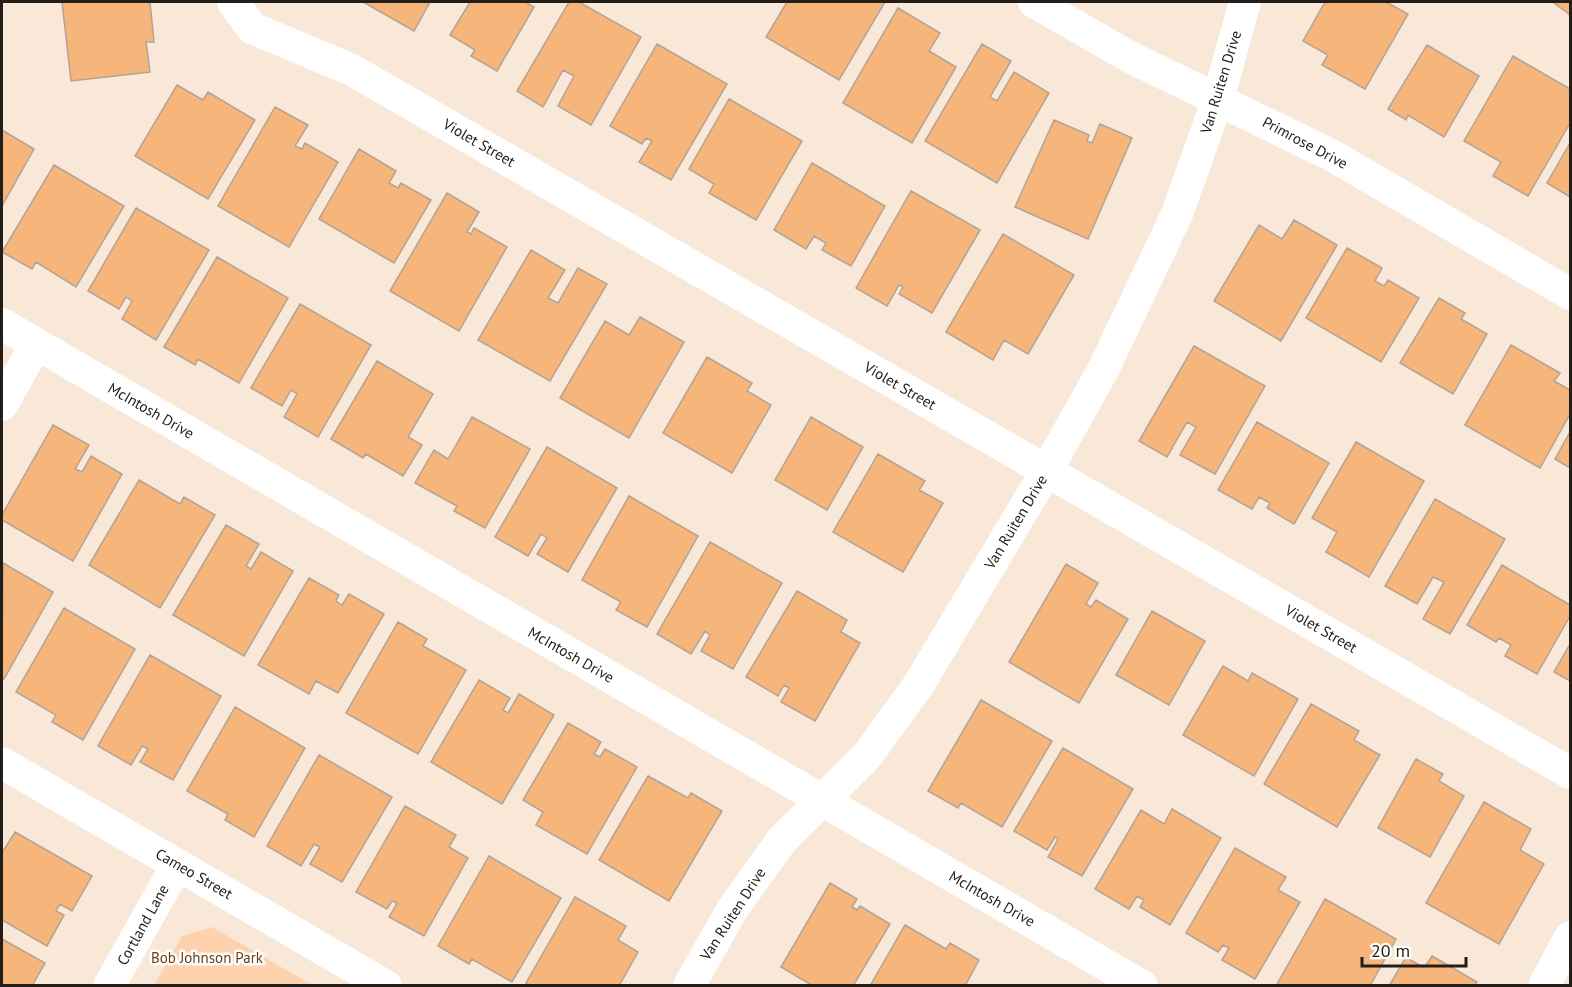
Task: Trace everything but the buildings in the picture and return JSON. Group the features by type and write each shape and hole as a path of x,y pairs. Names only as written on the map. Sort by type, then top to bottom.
{"street":[{"name":"Violet Street","path":"232,2 252,28 352,70 1570,773"},
{"name":"Primrose Drive","path":"1034,2 1128,56 1333,156 1570,294"},
{"name":"Van Ruiten Drive","path":"689,986 732,910 782,840 867,756 919,684 1047,470 1104,368 1177,214 1218,99 1245,2"},
{"name":"McIntosh Drive","path":"2,324 1132,983"},
{"path":"2,405 36,344"},
{"name":"Cameo Street","path":"2,763 386,986"},
{"name":"Cortland Lane","path":"109,986 177,865"},
{"path":"1544,986 1570,937"}],"green space":[{"name":"Bob Johnson Park","path":"212,927 312,985 154,985 182,936"}]}
